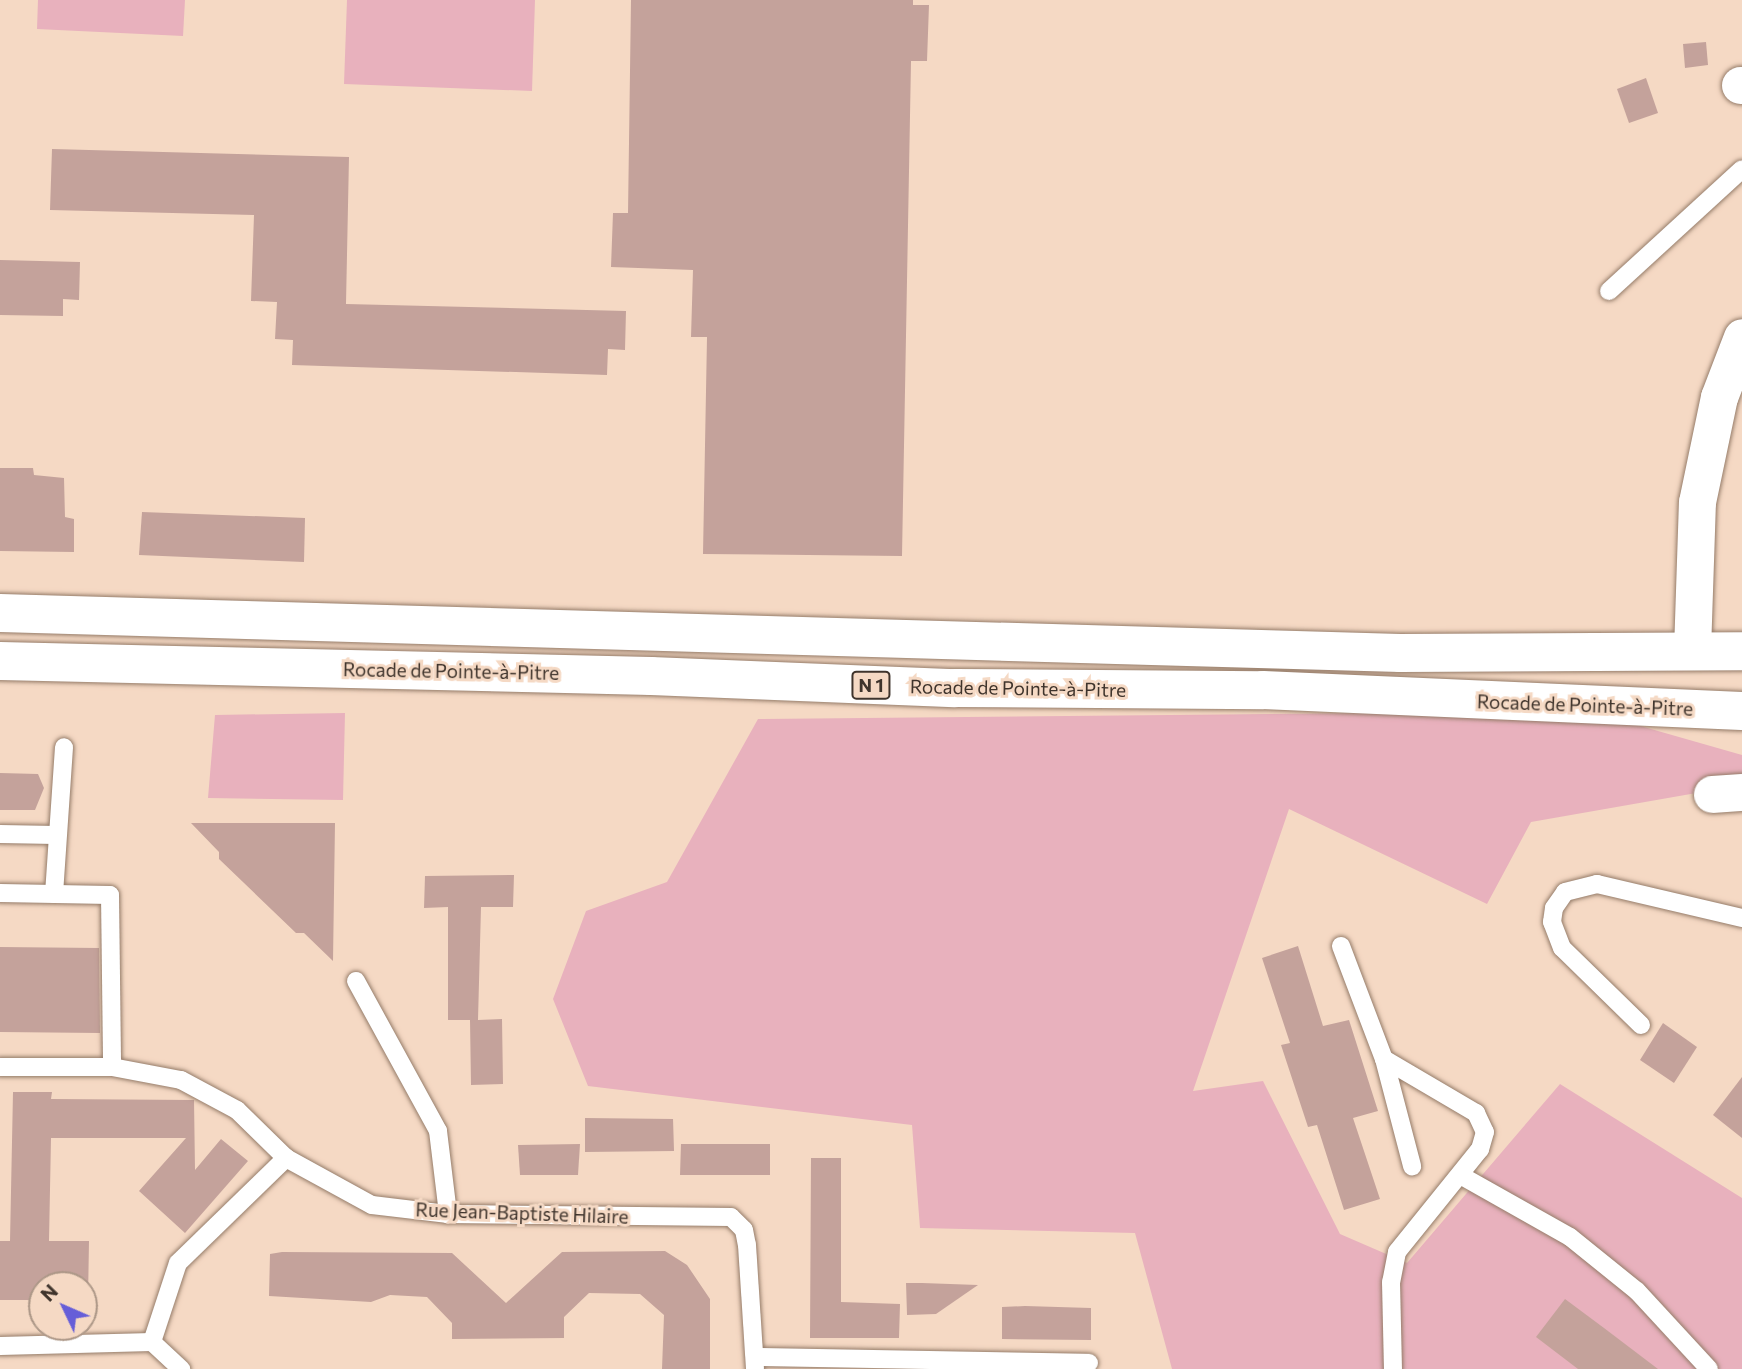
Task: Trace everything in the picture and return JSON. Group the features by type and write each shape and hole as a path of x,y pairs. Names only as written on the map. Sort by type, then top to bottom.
{"highway":[{"path":"0,601 82,617"},
{"path":"0,613 1400,653 1742,651"},
{"name":"Rocade de Pointe-à-Pitre","path":"0,661 651,676 955,688 1263,690 1742,711"},
{"path":"0,687 83,663"}],"street":[{"path":"1692,651 1697,502 1719,397 1742,337"}],"lane":[{"path":"1609,291 1742,169"},
{"path":"54,894 64,747"},
{"path":"0,834 56,835"},
{"path":"1641,1025 1562,948 1552,922 1554,908 1565,892 1597,884 1742,918"},
{"path":"0,893 110,895 112,1067"},
{"path":"1341,946 1384,1059 1412,1166"},
{"path":"356,981 438,1131 448,1214"},
{"path":"1384,1059 1482,1120 1485,1132 1480,1149 1397,1252 1391,1282 1393,1369"},
{"name":"Rue Jean-Baptiste Hilaire","path":"0,1067 112,1067 181,1080 237,1110 286,1158 372,1205 448,1214 731,1217 746,1238 756,1363"},
{"path":"152,1342 178,1263 286,1158"},
{"path":"1460,1175 1570,1237 1637,1291 1709,1369"},
{"path":"0,1346 152,1342 181,1369"},
{"path":"756,1363 1089,1363"}],"shaded area":[{"path":"38,0 185,0 183,36 37,29"},
{"path":"347,0 535,0 532,91 344,84"},
{"path":"1588,711 1742,755 1742,785 1531,822 1487,904 1289,809 1193,1091 1263,1081 1340,1234 1407,1263 1560,1084 1742,1198 1742,1369 1172,1369 1135,1233 920,1228 912,1125 588,1086 553,999 586,911 667,882 758,719"},
{"path":"345,713 343,800 208,798 215,715"}],"building":[{"path":"631,0 913,0 913,5 929,5 927,61 911,61 902,556 703,554 707,337 691,337 693,270 611,267 613,213 628,213"},
{"path":"1706,42 1708,65 1685,68 1683,44"},
{"path":"1646,78 1658,113 1629,123 1617,89"},
{"path":"52,149 349,157 346,304 626,311 625,350 608,349 607,375 292,365 293,340 275,339 277,302 251,301 254,215 50,210"},
{"path":"0,260 80,262 79,300 63,299 63,316 0,315"},
{"path":"0,468 33,468 34,475 64,478 65,517 74,519 74,552 0,551"},
{"path":"142,512 305,518 304,562 139,555"},
{"path":"0,773 38,774 44,788 35,810 0,810"},
{"path":"191,823 335,823 333,961 304,933 296,933 219,859 219,852"},
{"path":"514,875 513,907 481,907 478,1020 502,1019 503,1084 471,1085 470,1020 448,1020 448,907 424,908 425,876"},
{"path":"1298,946 1323,1026 1349,1020 1378,1111 1353,1118 1380,1199 1344,1210 1317,1125 1308,1127 1281,1045 1290,1043 1262,958"},
{"path":"0,947 99,948 100,1033 0,1032"},
{"path":"1663,1023 1697,1047 1674,1083 1640,1060"},
{"path":"1742,1077 1742,1138 1713,1115"},
{"path":"13,1092 52,1092 51,1099 194,1100 195,1170 221,1139 248,1161 185,1233 139,1191 186,1138 51,1138 49,1241 89,1241 88,1271 28,1271 28,1300 0,1300 0,1241 10,1241"},
{"path":"585,1118 673,1119 674,1151 585,1152"},
{"path":"580,1144 578,1175 520,1175 518,1145"},
{"path":"681,1144 770,1144 770,1175 680,1175"},
{"path":"811,1158 841,1158 841,1302 900,1304 899,1338 810,1338"},
{"path":"665,1251 687,1265 710,1299 710,1369 662,1369 664,1315 640,1294 589,1293 564,1317 564,1338 452,1339 452,1323 427,1297 390,1295 371,1302 269,1296 270,1254 282,1252 452,1253 506,1303 562,1252"},
{"path":"906,1283 978,1285 936,1314 907,1315"},
{"path":"1565,1299 1658,1369 1578,1369 1536,1337"},
{"path":"1002,1307 1091,1308 1091,1340 1002,1339"}]}
